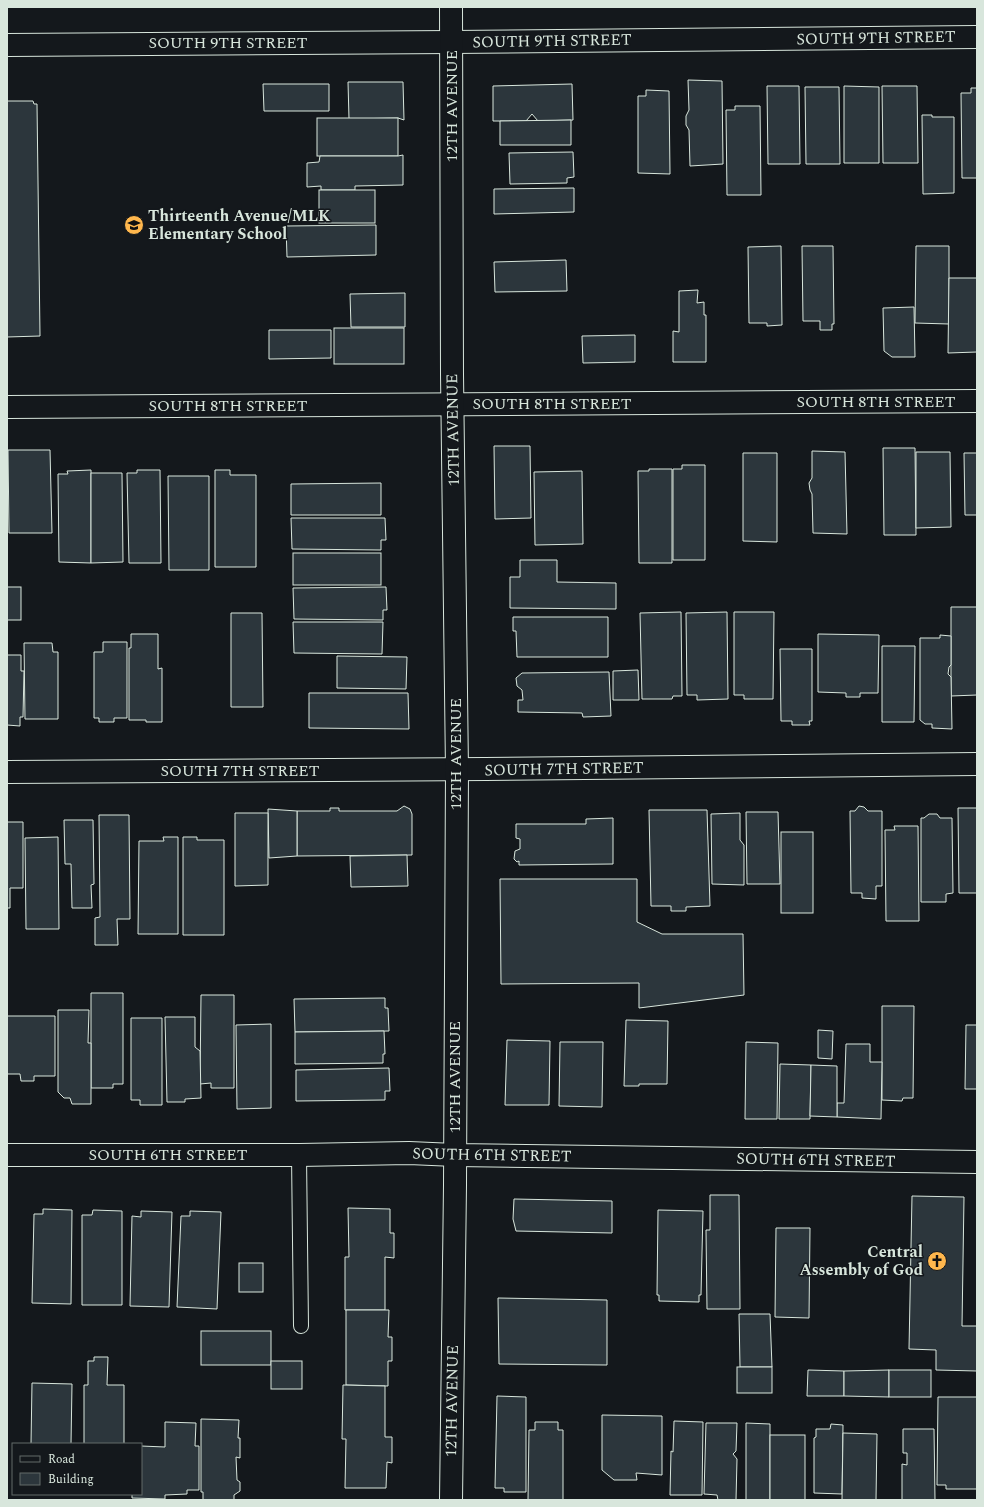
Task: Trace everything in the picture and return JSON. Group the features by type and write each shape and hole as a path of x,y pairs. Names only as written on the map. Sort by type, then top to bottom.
{"street":[{"name":"12TH AVENUE","path":"451,7 452,404 457,770 451,1500"},
{"name":"SOUTH 9TH STREET","path":"7,44 452,42 977,37"},
{"name":"SOUTH 8TH STREET","path":"7,407 977,401"},
{"name":"SOUTH 7TH STREET","path":"7,772 457,770 977,764"},
{"name":"SOUTH 6TH STREET","path":"7,1155 299,1155 409,1153 455,1155 977,1162"}],"lane":[{"path":"299,1155 301,1326"}],"building":[{"path":"688,80 722,81 723,164 690,166 689,130 686,125 686,116 689,110"},
{"path":"348,82 403,82 404,120 398,118 349,119"},
{"path":"263,84 329,84 329,111 264,111"},
{"path":"572,84 573,120 538,121 532,114 526,121 493,121 493,86"},
{"path":"767,86 799,86 800,164 768,164"},
{"path":"844,86 879,87 879,163 844,163"},
{"path":"882,86 917,86 918,163 883,163"},
{"path":"805,87 839,87 840,164 806,164"},
{"path":"971,88 977,88 977,178 962,178 961,93 971,93"},
{"path":"646,90 669,91 670,174 638,173 638,96 646,96"},
{"path":"7,101 33,101 34,104 37,104 40,336 7,337"},
{"path":"735,106 760,106 761,195 727,195 726,110 735,110"},
{"path":"922,115 932,115 932,117 954,117 954,193 923,194"},
{"path":"317,118 398,118 398,156 317,156"},
{"path":"571,120 571,145 500,145 500,121"},
{"path":"573,152 574,177 567,178 567,183 510,184 509,153"},
{"path":"403,155 403,185 355,186 355,190 321,190 321,186 307,187 307,163 319,162 320,156"},
{"path":"574,188 574,212 494,214 494,189"},
{"path":"319,190 375,190 375,223 319,223"},
{"path":"376,225 376,255 287,257 286,226"},
{"path":"781,246 782,325 767,326 767,323 749,323 748,247"},
{"path":"802,246 833,246 834,324 832,324 832,330 820,330 820,321 803,321"},
{"path":"916,246 949,246 949,324 915,323"},
{"path":"566,260 567,291 495,292 494,262"},
{"path":"949,278 977,278 977,352 948,353"},
{"path":"698,290 697,303 704,302 704,315 706,315 706,362 673,362 673,331 679,332 679,291"},
{"path":"405,293 405,327 351,327 350,294"},
{"path":"914,307 915,357 892,357 884,351 883,308"},
{"path":"334,328 404,328 404,364 334,364"},
{"path":"269,330 331,330 331,358 269,359"},
{"path":"635,335 635,362 583,363 582,336"},
{"path":"494,446 530,446 531,518 495,519"},
{"path":"883,448 915,448 916,535 884,535"},
{"path":"8,450 50,450 52,533 9,533"},
{"path":"812,451 845,452 847,534 813,533 812,494 809,483 812,478"},
{"path":"916,452 950,452 951,527 916,528"},
{"path":"743,453 777,453 777,542 743,541"},
{"path":"964,453 977,453 977,515 965,515"},
{"path":"682,465 705,465 705,560 673,560 673,469 682,469"},
{"path":"649,469 672,469 672,563 639,563 638,471 649,471"},
{"path":"91,470 91,563 59,562 58,474 68,474 67,471"},
{"path":"137,470 160,470 161,563 129,563 127,473 137,473"},
{"path":"215,470 230,470 230,475 256,475 256,567 215,567"},
{"path":"582,471 583,544 535,545 534,472"},
{"path":"91,473 122,473 123,562 91,563"},
{"path":"168,476 209,476 209,570 169,570"},
{"path":"381,483 381,515 291,515 291,484"},
{"path":"291,518 385,518 386,540 381,540 381,550 292,549"},
{"path":"293,553 381,553 381,585 293,585"},
{"path":"520,560 557,560 557,582 616,583 616,609 510,608 510,577 520,577"},
{"path":"7,587 21,587 21,620 7,620"},
{"path":"386,587 387,610 383,610 383,620 294,619 293,588"},
{"path":"951,607 977,607 977,695 951,696"},
{"path":"681,612 682,696 673,696 672,699 642,699 640,613"},
{"path":"727,612 728,699 697,700 697,695 687,695 686,613"},
{"path":"734,612 774,612 773,699 744,699 744,695 734,695"},
{"path":"231,613 262,613 263,707 231,707"},
{"path":"513,617 608,617 608,657 517,657 516,631 513,631"},
{"path":"293,622 383,622 382,654 294,653"},
{"path":"131,634 158,634 158,669 162,668 162,722 129,720 129,648 131,648"},
{"path":"818,634 879,635 878,693 860,693 860,697 846,697 846,693 818,692"},
{"path":"940,635 951,636 951,665 949,667 948,674 951,677 952,729 932,728 932,724 925,724 920,720 920,638 940,638"},
{"path":"103,642 127,642 127,718 114,718 114,722 99,722 99,718 94,718 94,652 103,652"},
{"path":"24,643 52,643 53,652 58,652 58,719 25,719"},
{"path":"882,646 915,646 914,722 882,722"},
{"path":"780,649 812,649 812,721 809,721 810,725 792,725 792,721 781,721"},
{"path":"7,655 21,655 21,671 24,671 23,717 20,717 20,726 7,725"},
{"path":"337,656 407,657 406,689 337,688"},
{"path":"638,670 639,700 613,700 613,671"},
{"path":"609,672 611,716 583,717 582,713 518,712 518,700 523,700 522,690 517,686 516,678 522,673"},
{"path":"309,693 408,693 409,729 309,728"},
{"path":"404,806 410,809 412,814 412,855 297,856 297,811 330,811 330,808 339,808 339,811 397,811"},
{"path":"859,806 864,807 868,811 882,811 882,886 876,886 876,899 862,898 862,893 851,893 850,811 855,811"},
{"path":"958,808 977,808 977,893 959,893"},
{"path":"268,809 297,811 297,856 269,858"},
{"path":"649,810 707,810 710,906 686,907 686,911 671,911 671,906 651,906"},
{"path":"746,812 778,812 780,884 747,884"},
{"path":"235,813 268,813 268,885 235,886"},
{"path":"740,813 740,840 744,845 744,885 712,884 711,814"},
{"path":"929,814 937,814 940,818 952,818 953,893 946,894 946,902 921,902 921,818 924,818"},
{"path":"99,815 129,815 130,919 117,919 118,945 95,945 95,918 100,917"},
{"path":"613,818 613,864 519,865 519,861 517,862 514,859 515,851 520,849 520,839 516,838 516,824 586,824 586,819"},
{"path":"64,820 93,820 94,884 91,885 92,908 72,908 71,864 65,864"},
{"path":"7,822 23,822 23,888 10,888 10,908 7,908"},
{"path":"894,826 918,826 919,921 886,921 885,830 895,830"},
{"path":"781,832 813,832 813,913 781,913"},
{"path":"58,837 59,929 26,929 25,838"},
{"path":"163,837 178,837 178,934 138,934 139,841 164,841"},
{"path":"183,837 197,837 197,840 224,840 224,935 183,935"},
{"path":"407,855 408,886 351,887 350,856"},
{"path":"500,879 637,879 637,922 662,934 743,934 744,995 639,1008 639,983 501,984"},
{"path":"91,993 123,993 123,1084 113,1084 113,1088 91,1088"},
{"path":"201,995 234,995 234,1088 211,1088 211,1083 200,1084"},
{"path":"385,998 385,1008 388,1008 389,1031 295,1032 294,999"},
{"path":"882,1006 914,1006 913,1098 903,1098 902,1101 882,1100"},
{"path":"58,1010 89,1010 88,1043 91,1043 91,1104 72,1104 70,1098 64,1098 58,1092"},
{"path":"7,1016 55,1016 55,1076 34,1076 34,1081 21,1081 20,1074 7,1074"},
{"path":"165,1017 195,1017 195,1047 200,1051 201,1098 185,1099 185,1102 167,1102"},
{"path":"131,1018 162,1018 162,1105 140,1105 140,1100 131,1100"},
{"path":"626,1020 668,1021 667,1084 639,1084 639,1086 624,1086"},
{"path":"271,1024 271,1108 237,1109 236,1025"},
{"path":"966,1025 977,1025 977,1089 965,1089"},
{"path":"818,1030 833,1031 832,1059 818,1058"},
{"path":"384,1031 385,1054 383,1054 383,1063 295,1064 295,1032"},
{"path":"507,1040 550,1041 549,1105 505,1105"},
{"path":"560,1042 603,1042 602,1107 559,1106"},
{"path":"746,1042 778,1043 777,1119 745,1119"},
{"path":"846,1044 870,1044 870,1062 882,1062 881,1119 837,1117 837,1103 844,1103"},
{"path":"780,1064 811,1065 810,1119 779,1119"},
{"path":"811,1065 837,1066 837,1117 810,1116"},
{"path":"389,1068 390,1091 385,1091 385,1100 296,1101 296,1070"},
{"path":"710,1195 739,1195 740,1309 707,1309 706,1230 710,1230"},
{"name":"Central Assembly of God","path":"912,1196 964,1197 962,1326 977,1326 977,1371 936,1370 936,1350 909,1349"},
{"path":"514,1199 612,1201 612,1233 516,1231 513,1219"},
{"path":"348,1208 390,1209 390,1233 394,1233 394,1258 385,1257 385,1310 345,1310 345,1257 349,1257"},
{"path":"43,1209 72,1210 71,1304 32,1303 34,1214 43,1214"},
{"path":"93,1210 122,1211 122,1305 82,1305 82,1215 92,1215"},
{"path":"658,1210 703,1211 701,1295 699,1295 699,1302 659,1301 659,1295 657,1295"},
{"path":"141,1211 172,1212 169,1307 130,1306 132,1216 141,1217"},
{"path":"190,1211 221,1212 217,1309 177,1307 181,1216 190,1216"},
{"path":"776,1228 810,1228 809,1318 775,1317"},
{"path":"239,1263 263,1263 263,1292 239,1292"},
{"path":"498,1298 607,1300 607,1365 499,1364"},
{"path":"346,1310 389,1310 388,1337 392,1337 392,1361 388,1361 388,1386 346,1385"},
{"path":"739,1314 770,1314 772,1367 740,1367"},
{"path":"201,1331 271,1331 271,1365 201,1365"},
{"path":"94,1357 108,1357 107,1385 124,1385 124,1443 84,1443 84,1385 88,1385 88,1361 94,1361"},
{"path":"271,1361 302,1361 302,1389 271,1389"},
{"path":"737,1367 772,1367 772,1393 737,1393"},
{"path":"808,1370 844,1371 844,1396 807,1396"},
{"path":"889,1370 889,1397 844,1396 844,1371"},
{"path":"889,1370 931,1370 931,1397 889,1397"},
{"path":"32,1383 72,1384 71,1443 31,1443"},
{"path":"343,1385 385,1386 385,1437 392,1437 392,1463 387,1462 386,1488 345,1488 346,1439 342,1439"},
{"path":"497,1396 526,1397 526,1492 504,1492 504,1488 495,1488"},
{"path":"938,1397 977,1397 977,1489 946,1489 946,1485 937,1485"},
{"path":"602,1415 662,1416 662,1475 636,1473 637,1480 614,1480 602,1470"},
{"path":"201,1419 239,1420 238,1438 240,1438 240,1458 236,1457 237,1480 240,1482 240,1491 234,1495 234,1500 203,1500 203,1492 201,1492"},
{"path":"674,1421 703,1422 702,1495 670,1495 671,1451 673,1452"},
{"path":"165,1422 196,1423 195,1446 199,1446 199,1490 187,1490 187,1494 165,1495 165,1499 132,1498 132,1495 142,1495 142,1446 165,1447"},
{"path":"535,1422 558,1422 558,1430 563,1430 563,1500 528,1500 529,1430 535,1430"},
{"path":"706,1423 737,1423 736,1451 733,1454 737,1459 736,1500 718,1500 717,1495 704,1494"},
{"path":"746,1423 770,1424 770,1500 746,1500"},
{"path":"831,1424 843,1425 842,1494 814,1493 814,1438 816,1437 816,1429 830,1429"},
{"path":"903,1429 934,1429 935,1500 902,1500 902,1464 907,1465 907,1453 903,1453"},
{"path":"843,1433 877,1434 876,1500 842,1500"},
{"path":"770,1435 805,1435 805,1500 770,1500"}],"place":[{"name":"Thirteenth Avenue/MLK Elementary School","path":"134,225"},
{"name":"Central Assembly of God","path":"937,1261"}]}
